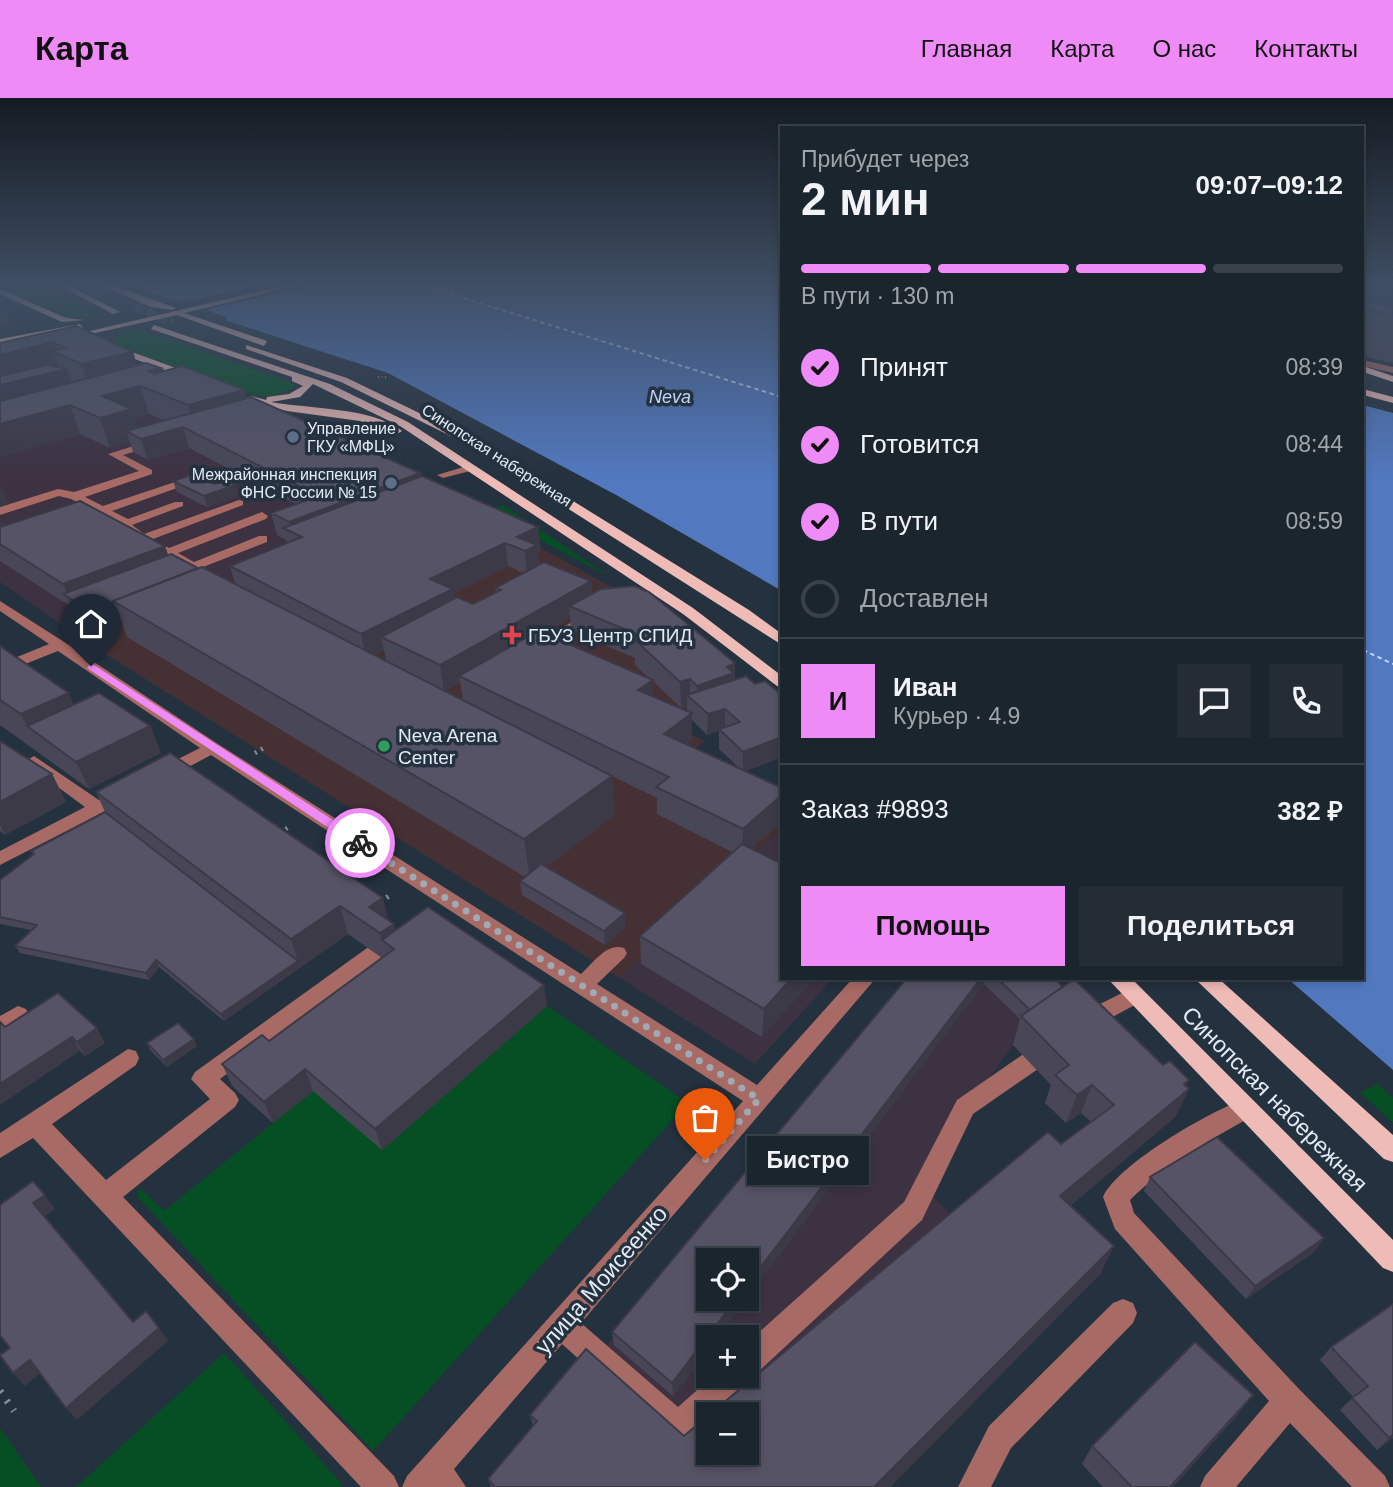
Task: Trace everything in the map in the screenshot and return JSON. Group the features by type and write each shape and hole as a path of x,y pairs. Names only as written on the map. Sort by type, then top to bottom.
{"main road":[{"path":"115,349 200,380"},
{"name":"Синопская набережная","path":"216,349 364,403 404,424 652,587 780,682"},
{"name":"Синопская набережная","path":"253,349 345,380 447,430 678,571 780,640"},
{"path":"281,349 363,376"},
{"path":"1364,369 1393,379"},
{"path":"250,399 277,399 306,390 309,385 280,371"},
{"path":"1364,382 1393,390"},
{"path":"1364,392 1393,400"},
{"path":"237,394 275,407 393,429 425,448 449,454"},
{"path":"404,396 444,421 447,430"},
{"name":"Синопская набережная","path":"1206,980 1393,1152"},
{"name":"Синопская набережная","path":"1125,987 1393,1259"}],"street":[{"path":"1364,363 1393,370"},
{"path":"254,413 275,407"},
{"path":"65,508 80,499 148,472 113,454 165,439"},
{"path":"443,475 470,468"},
{"path":"102,510 193,479"},
{"path":"0,511 58,492 80,499 127,523"},
{"path":"142,539 239,503"},
{"path":"179,504 127,523 124,528 208,575"},
{"path":"167,553 262,516"},
{"path":"193,567 264,539"},
{"path":"630,595 652,587"},
{"path":"0,605 440,905 582,985 759,1099"},
{"path":"550,639 603,609"},
{"path":"0,669 108,637"},
{"path":"3,854 212,748"},
{"path":"34,761 98,808"},
{"path":"105,1196 226,1100 203,1079 374,953"},
{"path":"582,985 617,953"},
{"name":"улица Моисеенко","path":"434,1481 562,1325 864,980"},
{"path":"1081,1024 1125,987"},
{"path":"0,1147 128,1058"},
{"path":"759,1352 913,1211 965,1107 1030,1062"},
{"path":"1245,1109 1194,1136 1130,1182 1116,1197 1124,1220 1289,1401 1374,1487"},
{"path":"35,1123 383,1487"},
{"path":"974,1487 1000,1437 1123,1312"},
{"path":"562,1325 678,1427 721,1388"},
{"path":"1216,1487 1289,1401"}],"path":[{"path":"378,377 388,377"},
{"path":"279,833 290,826"},
{"path":"376,905 391,894"},
{"path":"0,1391 14,1411"}],"shaded area":[{"path":"80,349 99,349 437,491 85,641 0,582 0,367"},
{"path":"437,491 648,607 752,693 667,723 705,741 680,761 780,811 780,829 620,978 85,641"},
{"path":"780,829 780,980 831,980 755,1064 620,978"},
{"path":"912,980 1039,980 1066,1007 1013,1045 916,1180 961,1224 752,1487 532,1435"}],"green space":[{"path":"126,349 195,349 293,383 297,387 274,396 251,395"},
{"path":"503,505 610,577 486,511"},
{"path":"547,1006 688,1103 373,1451 137,1196 140,1188 164,1211 313,1091"},
{"path":"1378,1084 1393,1098 1393,1123 1360,1092"},
{"path":"224,1353 342,1484 340,1487 76,1487"},
{"path":"0,1428 41,1487 0,1487"}],"water":[{"name":"Neva","path":"314,349 780,349 780,590 618,496 388,373"},
{"path":"1364,405 1393,413 1393,1070 1289,980 1364,980"}],"building":[{"path":"0,349 25,349 0,355"},
{"path":"126,349 133,352 81,364 53,351"},
{"path":"146,363 161,368 149,371 154,374 182,366 245,390 188,405 140,386 102,396 132,409 100,418 70,405 0,424 0,401"},
{"path":"47,365 67,369 0,385 0,376"},
{"path":"251,397 420,473 289,522 271,513 319,496 183,427 141,439 126,431"},
{"path":"194,474 215,484 225,480 236,485 204,496 173,481"},
{"path":"422,476 538,527 517,537 537,545 525,551 505,543 430,579 453,589 361,634 230,566 302,537 283,528"},
{"path":"80,501 165,546 63,584 0,544 0,527"},
{"path":"171,554 198,568 113,601 114,604 93,613 63,594"},
{"path":"544,562 591,581 440,665 381,637 457,597 473,604 501,590 495,588"},
{"path":"202,567 612,776 524,839 113,601"},
{"path":"634,586 649,592 735,663 727,667 734,673 697,686 690,679 680,682 634,639 641,636 569,606 601,589"},
{"path":"538,631 653,680 638,690 692,713 664,734 780,787 780,797 743,829 656,787 669,777 459,676"},
{"path":"0,646 69,693 21,714 0,700"},
{"path":"746,676 755,684 765,681 780,693 780,738 743,752 719,729 740,722 725,709 708,714 687,695"},
{"path":"99,693 150,726 76,762 27,726"},
{"path":"0,741 52,774 0,802"},
{"path":"170,753 383,898 369,907 394,924 380,933 340,906 291,939 96,792"},
{"path":"105,812 298,961 221,1014 156,960 146,973 15,946 37,925 0,917 0,880 34,854 31,851"},
{"path":"742,844 780,863 780,980 790,980 764,1009 640,936"},
{"path":"541,864 625,913 604,931 520,881"},
{"path":"428,907 544,985 375,1129 305,1069 264,1102 222,1064 262,1035 269,1041 394,949 382,940"},
{"path":"905,980 979,980 759,1269 759,1248 696,1248 696,1311 727,1311 716,1325 696,1325 696,1352 672,1383 612,1332"},
{"path":"999,980 1056,980 1063,987 1030,1010"},
{"path":"1075,980 1163,1065 1170,1061 1189,1080 1184,1084 1189,1089 1060,1196 1114,1246 874,1487 495,1487 488,1479 537,1421 530,1415 586,1349 684,1436 696,1426 696,1465 759,1465 759,1402 724,1402 741,1388 759,1388 759,1373 1048,1132 1061,1144 1114,1105 1092,1085 1077,1095 1055,1075 1069,1065 1021,1016"},
{"path":"58,993 97,1028 77,1042 72,1037 0,1084 0,1022 5,1027"},
{"path":"178,1023 194,1039 163,1060 147,1043"},
{"path":"1217,1137 1324,1238 1255,1286 1150,1177"},
{"path":"33,1181 45,1195 33,1203 133,1322 146,1311 159,1328 66,1408 30,1360 13,1373 0,1355 10,1348 0,1335 0,1205"},
{"path":"1393,1304 1393,1435 1389,1438 1352,1398 1368,1386 1331,1347"},
{"path":"1195,1342 1253,1395 1170,1487 1132,1487 1092,1446"}],"ferry route":[{"path":"627,349 780,396"},
{"path":"1364,650 1393,664"}],"way so far":[{"path":"360,843 759,1099 705,1160"}],"place":[{"name":"Управление ГКУ «МФЦ»","path":"293,437"},
{"name":"Межрайонная инспекция ФНС России № 15","path":"391,483"},
{"name":"ГБУЗ Центр СПИД","path":"512,635"},
{"name":"Neva Arena Center","path":"384,746"},
{"name":"Бистро","path":"705,1160"}],"route":[{"path":"91,666 360,843"}]}
